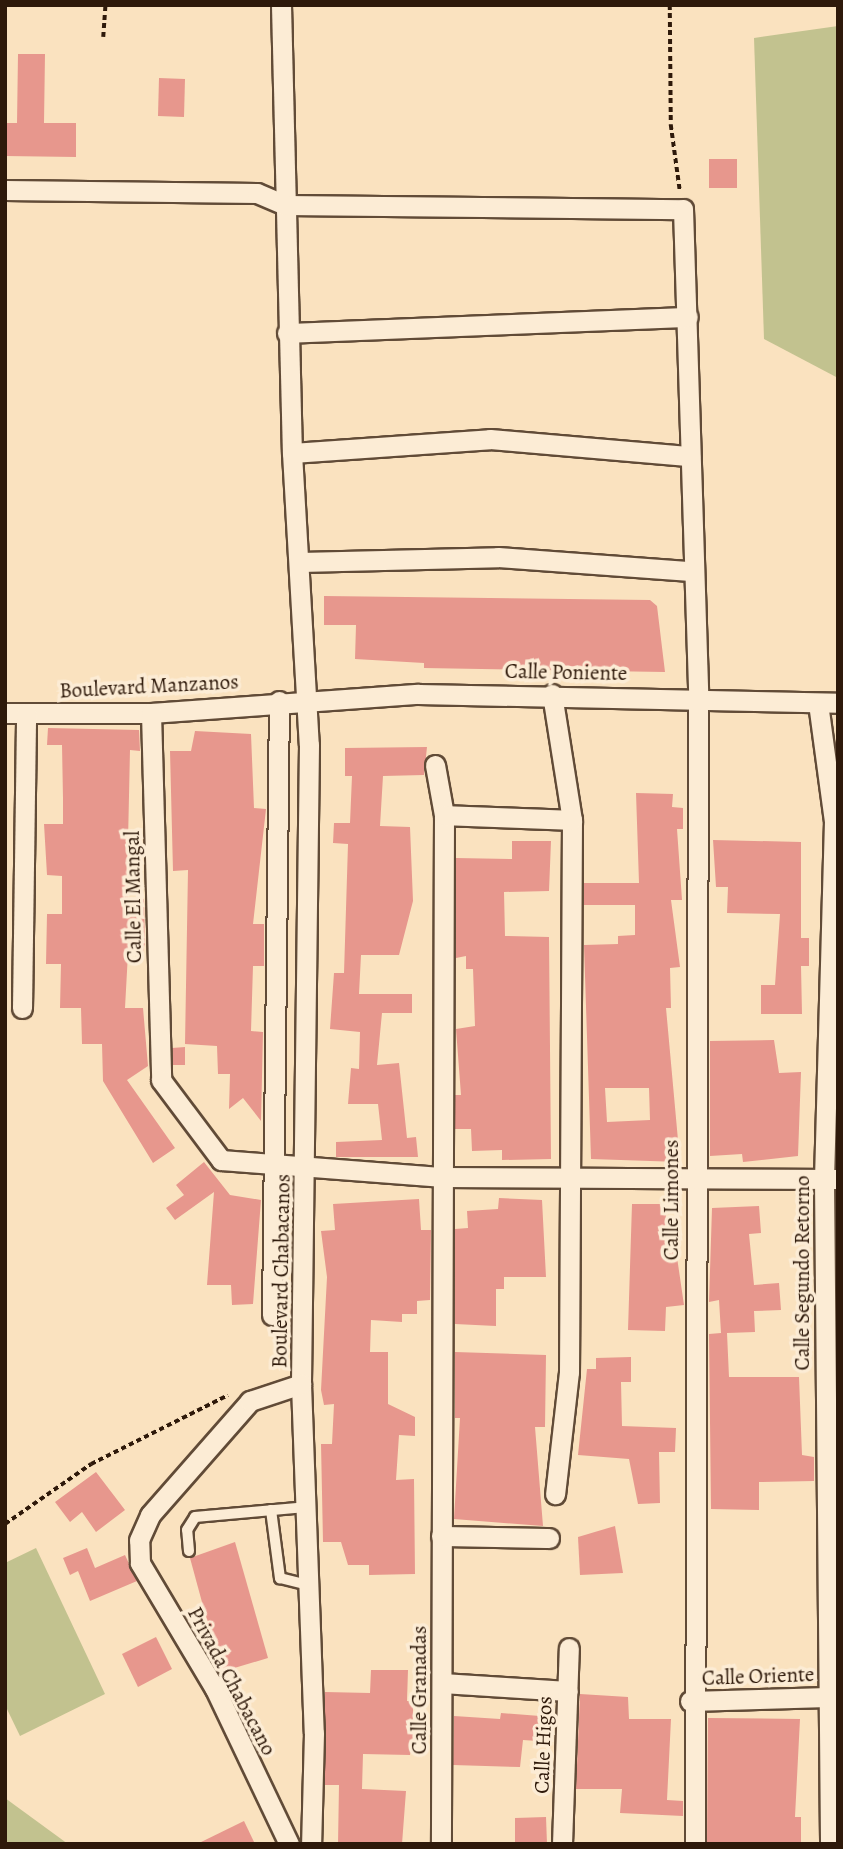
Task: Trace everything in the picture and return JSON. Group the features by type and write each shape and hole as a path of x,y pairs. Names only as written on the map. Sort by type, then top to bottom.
{"street":[{"path":"281,5 287,333 300,562 293,700"},
{"path":"5,190 257,193 285,205 683,209"},
{"name":"Calle Limones","path":"683,209 688,317 690,571 698,698 690,1701 695,1844"},
{"path":"287,333 688,317"},
{"path":"292,453 490,439 690,456"},
{"path":"300,562 498,557 690,571"},
{"path":"552,694 572,820 569,1372 555,1494"},
{"name":"Calle Poniente","path":"293,700 552,694 828,703"},
{"name":"Boulevard Manzanos","path":"5,713 151,713 293,700"},
{"name":"Boulevard Chabacanos","path":"272,1315 293,700"},
{"name":"Boulevard Chabacanos","path":"293,700 306,1167 301,1384 309,1585 311,1844"},
{"name":"Calle Segundo Retorno","path":"828,703 834,821 828,1697 830,1844"},
{"path":"22,1008 26,713"},
{"name":"Calle El Mangal","path":"151,713 161,1080 221,1160 277,1165"},
{"path":"435,765 444,815 441,1536 549,1538"},
{"path":"444,815 572,820"},
{"path":"277,1165 443,1177 831,1179"},
{"path":"250,1401 301,1384"},
{"name":"Privada Chabacano","path":"250,1401 150,1515 139,1540 140,1563 215,1689 289,1844"},
{"name":"Calle Granadas","path":"440,1844 441,1536"},
{"name":"Calle Higos","path":"562,1844 569,1648"},
{"path":"442,1683 568,1692"},
{"name":"Calle Oriente","path":"690,1701 828,1697"}],"lane":[{"path":"189,1551 187,1530 195,1517 306,1507"},
{"path":"271,1510 280,1578 309,1585"}],"path":[{"path":"103,37 105,5"},
{"path":"670,5 671,125 683,209"},
{"path":"5,1524 91,1464 202,1402 228,1394 250,1401"}],"green space":[{"path":"838,26 838,378 764,339 754,38"},
{"path":"36,1548 105,1694 20,1736 5,1705 5,1563"},
{"path":"5,1798 68,1844 5,1844"}],"building":[{"path":"18,54 45,54 44,123 76,123 76,157 5,156 5,123 17,123"},
{"path":"159,78 185,79 184,117 158,116"},
{"path":"709,159 737,159 737,188 709,188"},
{"path":"324,596 650,600 657,606 665,672 424,668 424,663 355,659 356,625 324,625"},
{"path":"48,728 139,730 140,751 130,750 127,888 128,898 144,899 145,943 143,952 128,953 125,1008 143,1008 148,1066 127,1080 175,1148 153,1163 103,1081 102,1044 82,1044 81,1008 60,1008 61,964 46,964 47,914 62,914 62,876 47,875 44,824 63,824 62,745 47,745"},
{"path":"195,731 251,734 254,808 266,809 253,924 264,924 264,966 253,966 251,1031 263,1032 261,1121 243,1098 229,1109 230,1074 218,1074 217,1046 185,1044 188,870 173,871 170,751 191,751"},
{"path":"427,747 424,775 383,776 380,826 410,827 413,901 399,955 361,955 359,994 412,994 412,1013 382,1013 377,1065 399,1063 407,1138 416,1137 418,1157 336,1157 336,1142 382,1140 378,1104 348,1104 351,1068 359,1069 360,1032 330,1029 334,973 344,973 348,844 333,843 334,823 350,823 352,776 345,776 345,748"},
{"path":"636,793 673,794 672,807 683,808 683,829 677,829 682,900 671,900 680,967 670,968 671,1008 666,1008 680,1162 591,1159 584,945 618,944 618,936 635,935 635,905 584,905 584,883 639,883","holes":["605,1088 649,1088 650,1120 607,1122"]},
{"path":"713,840 801,842 801,938 809,938 809,966 801,966 802,1014 761,1014 761,985 775,985 780,914 727,913 728,887 716,887"},
{"path":"512,841 551,841 549,891 504,892 505,936 549,937 551,1159 502,1160 502,1150 472,1151 471,1129 455,1129 455,1095 461,1095 456,1029 475,1026 473,969 466,969 466,956 456,958 456,858 512,859"},
{"path":"774,1040 779,1073 801,1072 798,1156 743,1162 742,1154 710,1156 710,1041"},
{"path":"185,1047 185,1065 173,1065 172,1048"},
{"path":"204,1162 230,1195 261,1200 253,1304 232,1305 231,1285 207,1285 214,1192 175,1220 166,1208 184,1195 176,1185"},
{"path":"499,1198 542,1200 546,1277 504,1277 504,1289 496,1289 496,1326 455,1324 455,1229 468,1228 467,1211 498,1209"},
{"path":"419,1199 421,1230 431,1230 430,1300 417,1301 417,1314 402,1314 402,1322 371,1320 370,1352 388,1352 388,1404 415,1417 415,1436 399,1435 396,1480 414,1479 415,1574 369,1575 369,1565 348,1565 341,1542 323,1542 321,1444 332,1444 334,1404 324,1405 321,1390 327,1277 321,1231 335,1230 333,1204"},
{"path":"632,1204 666,1204 666,1229 673,1230 684,1305 666,1307 665,1331 628,1330"},
{"path":"759,1206 761,1233 749,1234 754,1285 779,1283 781,1310 754,1311 755,1332 727,1333 729,1377 799,1377 802,1455 814,1457 814,1481 759,1482 759,1510 711,1509 709,1334 721,1333 719,1300 709,1302 712,1208"},
{"path":"455,1352 546,1355 545,1427 535,1427 543,1526 454,1519 460,1418 455,1418"},
{"path":"631,1357 631,1382 621,1382 622,1426 676,1428 675,1452 659,1452 660,1503 638,1504 629,1459 578,1455 587,1369 596,1369 596,1358"},
{"path":"96,1472 125,1510 96,1532 82,1512 70,1522 55,1502"},
{"path":"615,1526 623,1573 580,1575 578,1537"},
{"path":"235,1542 268,1658 221,1672 190,1558"},
{"path":"87,1548 95,1568 125,1555 137,1581 90,1601 78,1571 70,1575 63,1558"},
{"path":"156,1637 172,1669 138,1687 122,1654"},
{"path":"371,1670 408,1670 407,1701 413,1701 413,1719 429,1720 429,1737 413,1736 410,1755 363,1754 362,1789 406,1791 402,1844 338,1844 339,1785 325,1785 325,1692 370,1693"},
{"path":"580,1694 628,1697 629,1719 671,1719 667,1800 683,1801 683,1816 620,1813 622,1789 576,1789"},
{"path":"501,1713 540,1716 538,1741 523,1740 520,1767 453,1765 454,1716 500,1719"},
{"path":"708,1718 800,1719 795,1817 801,1817 801,1842 707,1844"},
{"path":"546,1817 547,1844 515,1844 515,1818"},
{"path":"244,1821 255,1844 197,1844"}]}
